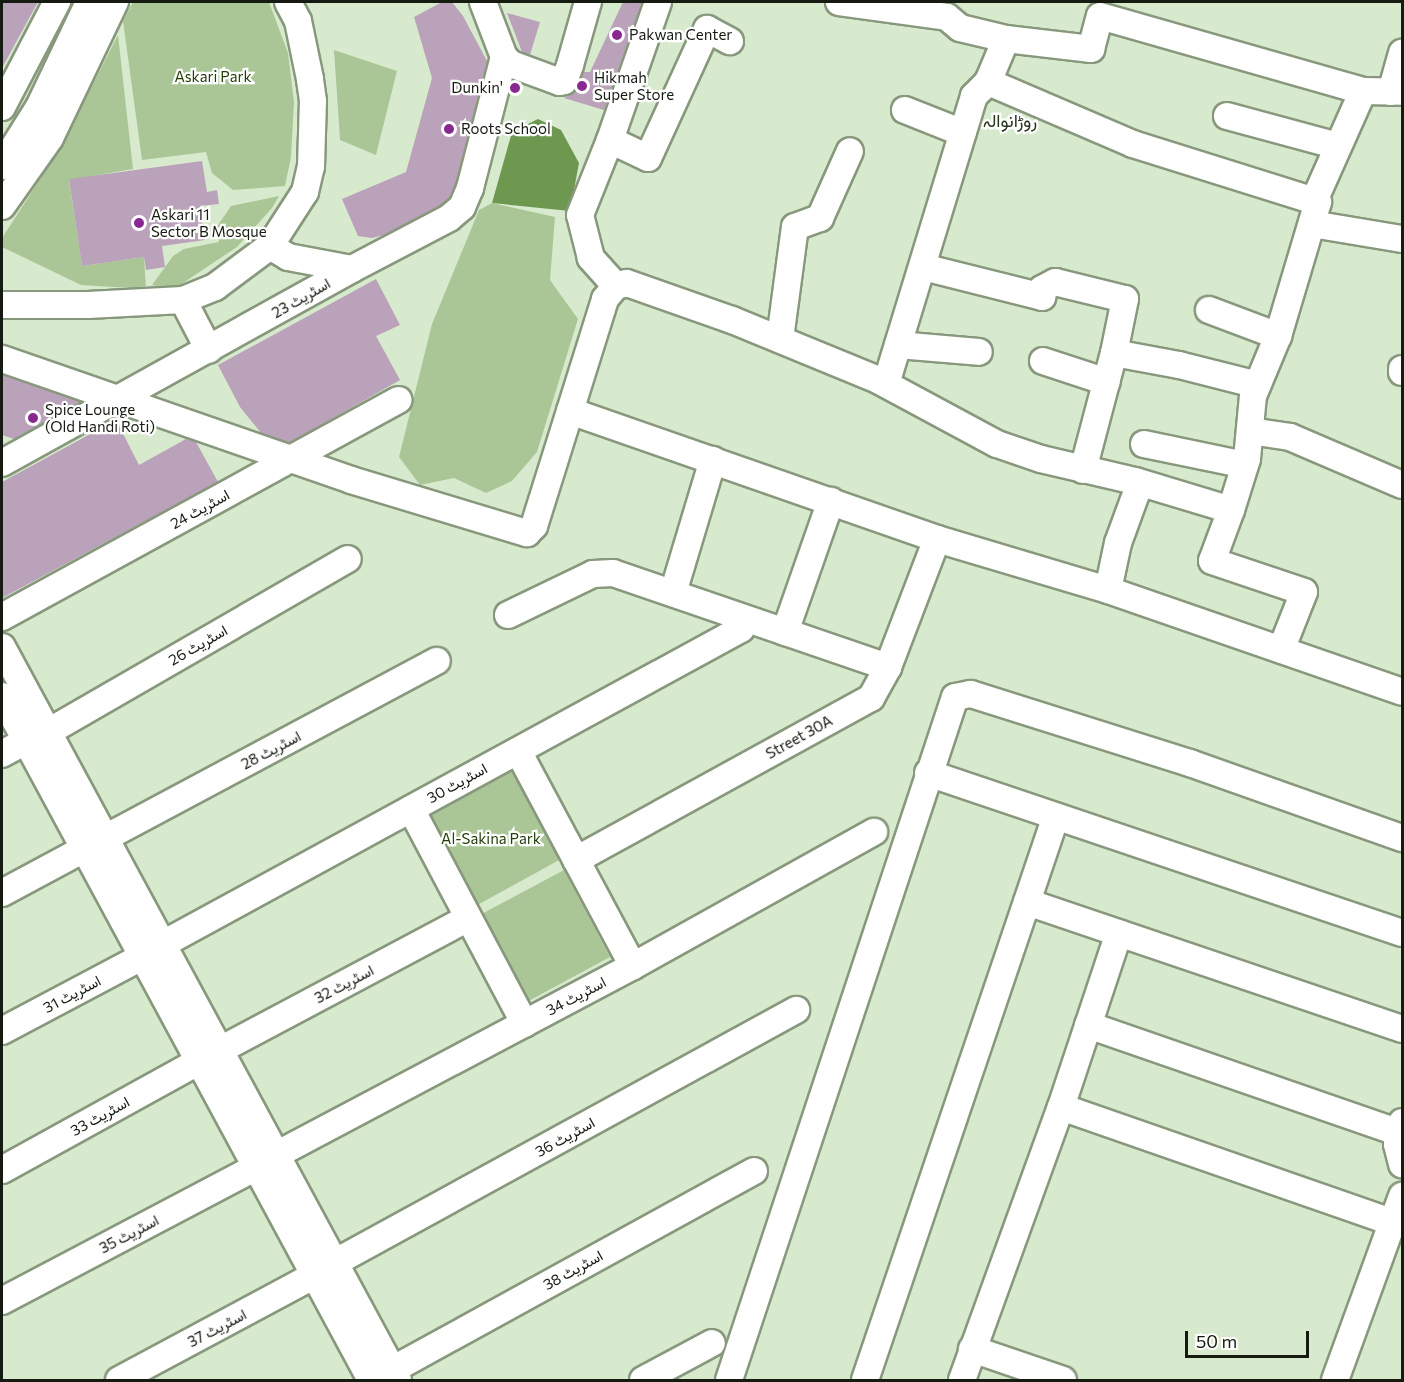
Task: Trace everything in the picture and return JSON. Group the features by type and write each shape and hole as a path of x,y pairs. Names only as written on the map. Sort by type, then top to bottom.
{"street":[{"path":"2,107 57,2"},
{"path":"2,166 39,107 89,2"},
{"path":"2,206 50,138 115,2"},
{"path":"2,305 107,305 183,300 215,287 270,246 305,192 311,166 313,100 298,21 288,2"},
{"path":"483,2 504,57 517,67 560,82 564,81 588,2"},
{"path":"616,286 591,258 580,215 610,140 657,2"},
{"path":"840,2 947,17 955,12 960,28 1006,39 1090,49 1100,16 1363,91 1397,92 1402,52"},
{"path":"610,140 648,158 707,29 730,41"},
{"path":"886,384 974,96 988,82 1006,39"},
{"name":"اسٹریٹ 23","path":"2,463 352,269 449,218 462,207 470,188 504,57"},
{"path":"988,82 1133,144 1313,212 1402,239"},
{"path":"1281,650 1304,592 1212,561 1245,465 1253,396 1278,336 1313,212 1338,146 1363,91"},
{"path":"905,110 963,133"},
{"path":"1227,116 1338,146"},
{"path":"780,339 795,227 820,218 850,151"},
{"path":"270,246 288,257 352,269"},
{"path":"923,267 1042,297 1042,289 1055,282 1125,299 1107,382 1083,470"},
{"path":"2,359 116,400 385,490 527,533 534,526 605,299 616,286 627,283 780,339 886,384 996,444 1041,459 1140,483 1231,510"},
{"path":"183,300 209,350"},
{"path":"1209,310 1278,336"},
{"path":"898,345 979,352"},
{"path":"1114,353 1179,365 1258,385"},
{"path":"1043,361 1107,382"},
{"name":"اسٹریٹ 24","path":"2,617 399,400"},
{"path":"570,411 937,538 1108,590 1402,692"},
{"path":"1250,431 1290,437 1402,485"},
{"path":"1144,444 1245,465"},
{"path":"673,593 713,460"},
{"path":"1108,590 1118,543 1140,483"},
{"path":"785,632 831,501"},
{"name":"Street 30A","path":"576,860 871,698 888,668 937,538"},
{"name":"اسٹریٹ 26","path":"2,754 348,559"},
{"path":"508,615 593,574 614,573 888,668"},
{"name":"اسٹریٹ 30","path":"153,950 741,629 747,620"},
{"path":"2,647 37,736 353,1322 380,1378"},
{"name":"اسٹریٹ 28","path":"2,893 436,661"},
{"path":"729,1380 955,697 971,694 1190,762 1402,838"},
{"path":"2,696 37,736"},
{"path":"518,751 633,966"},
{"path":"928,773 1402,933"},
{"path":"411,809 525,1024"},
{"path":"865,1380 1056,816"},
{"name":"اسٹریٹ 34","path":"266,1161 633,966 874,832"},
{"path":"1027,902 1402,1029"},
{"name":"اسٹریٹ 32","path":"209,1056 468,918"},
{"path":"962,1380 1061,1107 1119,933"},
{"name":"اسٹریٹ 31","path":"2,1031 153,950"},
{"name":"اسٹریٹ 36","path":"324,1269 796,1010"},
{"path":"1088,1026 1400,1127 1397,1144 1402,1164"},
{"name":"اسٹریٹ 33","path":"2,1170 209,1056"},
{"path":"1061,1107 1394,1222"},
{"name":"اسٹریٹ 35","path":"4,1295 266,1161"},
{"name":"اسٹریٹ 38","path":"380,1378 754,1171"},
{"path":"1335,1380 1402,1196"},
{"name":"اسٹریٹ 37","path":"119,1380 324,1269"},
{"path":"643,1380 712,1343"},
{"path":"972,1349 1063,1380"}],"green space":[{"name":"Askari Park","path":"133,2 269,2 288,53 294,102 291,157 285,186 233,190 212,173 206,152 142,160 123,21"},
{"path":"118,35 133,169 69,180 82,266 144,257 146,289 81,285 2,247 2,238 62,145"},
{"path":"334,50 397,71 376,155 340,140"},
{"path":"279,196 272,208 237,247 174,289 152,285 173,256 184,249 219,242 218,225 231,206"},
{"path":"492,203 555,217 550,280 578,319 537,452 512,481 486,493 454,478 420,485 399,457 432,324 479,210"},
{"name":"Al-Sakina Park","path":"511,769 561,859 472,908 422,819"},
{"path":"564,870 610,957 523,1004 476,917"}],"shaded area":[{"path":"538,119 561,130 579,163 570,211 492,203 512,132"}],"building":[{"path":"2,2 38,2 2,68"},
{"name":"Roots School","path":"442,2 452,2 463,16 487,61 456,183 450,198 441,205 384,235 372,238 358,236 342,199 406,172 432,78 414,17"},
{"path":"623,2 642,2 604,110 564,98 574,92 584,72 590,72"},
{"path":"507,13 540,22 530,55 522,52"},
{"name":"Askari 11 Sector B Mosque","path":"202,161 207,192 217,190 219,204 200,206 205,240 162,246 165,267 146,270 144,257 82,266 69,179"},
{"path":"376,279 400,325 376,336 400,380 289,443 261,433 240,407 218,365"},
{"name":"Spice Lounge (Old Handi Roti)","path":"2,375 81,402 14,439 2,435"},
{"path":"116,420 139,465 186,439 196,442 218,482 2,598 2,482"}],"place":[{"name":"Pakwan Center","path":"617,35"},
{"name":"Hikmah Super Store","path":"582,86"},
{"name":"Dunkin'","path":"515,88"},
{"name":"Roots School","path":"449,129"},
{"name":"Askari 11 Sector B Mosque","path":"139,223"},
{"name":"Spice Lounge (Old Handi Roti)","path":"33,418"}],"district":[{"name":"روڑانوالہ","path":"1010,120"}]}
